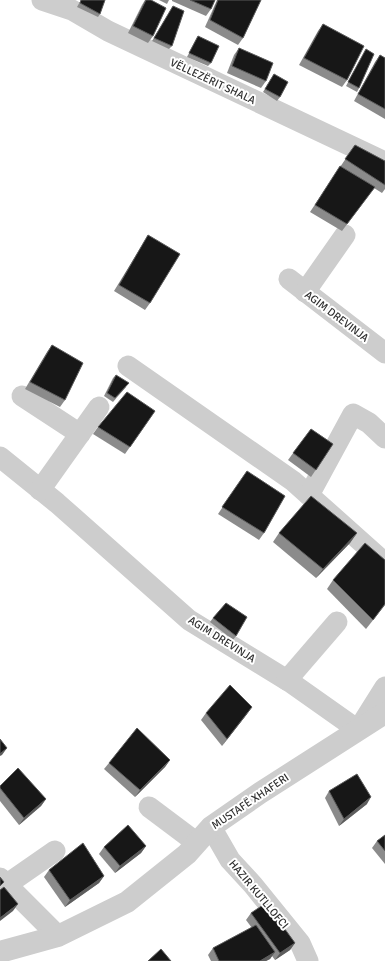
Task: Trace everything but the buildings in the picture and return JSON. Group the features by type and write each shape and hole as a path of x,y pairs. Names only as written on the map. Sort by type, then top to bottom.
{"street":[{"name":"VËLLEZËRIT SHALA","path":"42,0 72,10 108,31 385,162"},
{"path":"305,292 345,235"},
{"name":"AGIM DREVINJA","path":"289,279 385,353"},
{"path":"128,366 293,481 385,563"},
{"path":"22,396 80,434"},
{"path":"40,490 99,407"},
{"path":"309,495 353,414 369,423 385,438"},
{"name":"AGIM DREVINJA","path":"0,457 189,620 287,680 358,730"},
{"path":"287,680 337,622"},
{"path":"358,730 385,687"},
{"name":"MUSTAFË XHAFERI","path":"0,952 58,936 127,902 187,854 204,835 260,793 385,713"},
{"path":"149,807 204,835"},
{"name":"HAZIR KUTLLOFCI","path":"204,835 253,885 300,943 308,961"},
{"path":"55,851 3,882 58,936"}]}
